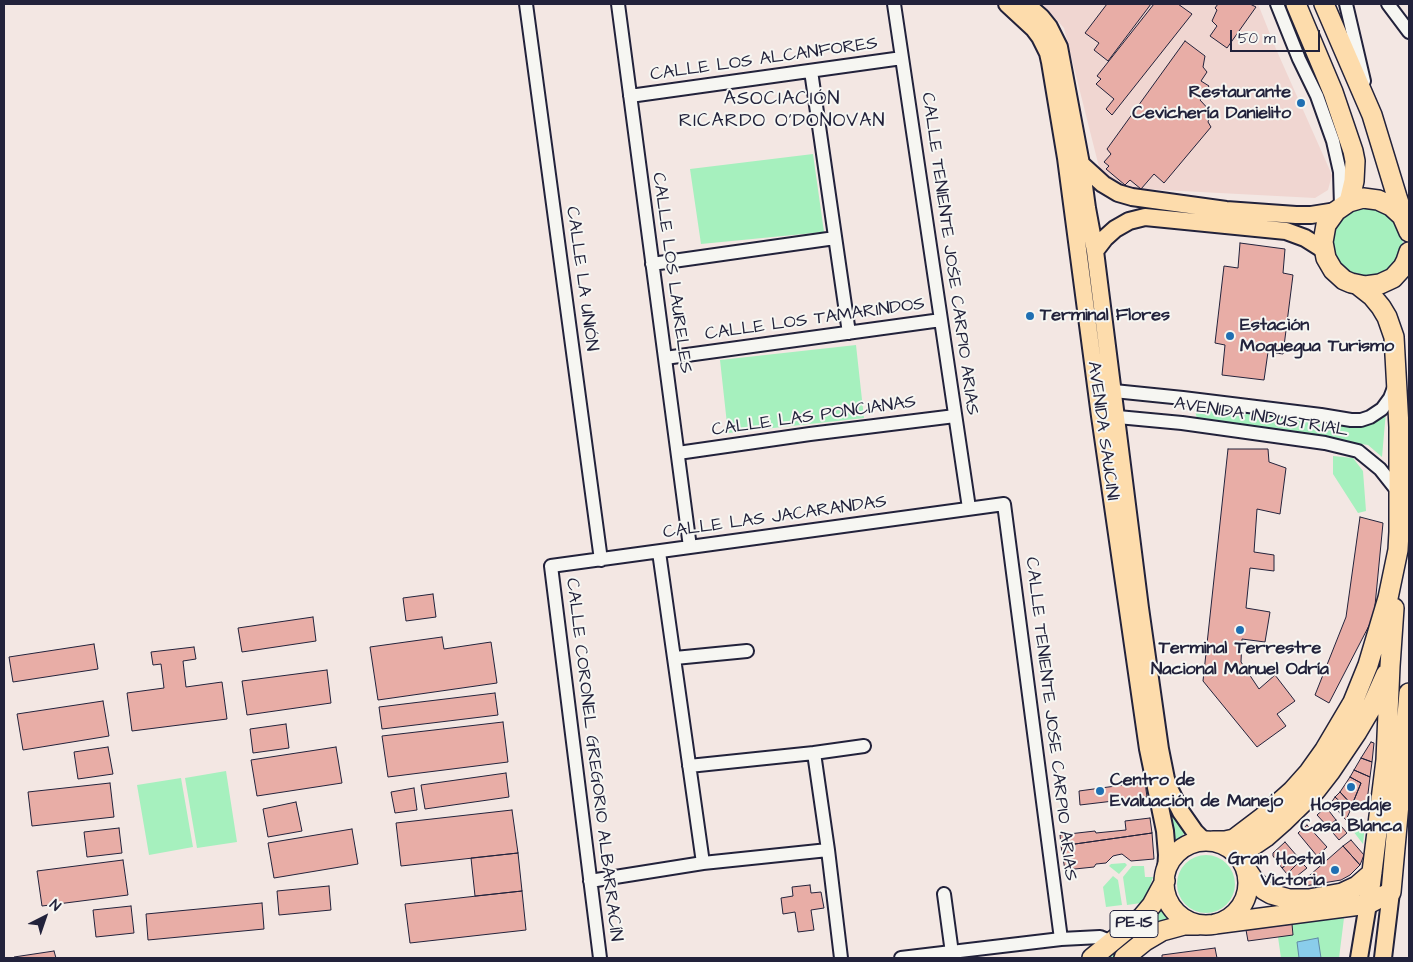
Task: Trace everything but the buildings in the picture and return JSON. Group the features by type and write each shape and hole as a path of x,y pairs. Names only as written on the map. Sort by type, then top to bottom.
{"highway":[{"path":"1296,4 1333,92 1355,161 1355,176 1342,206 1326,225 1323,242 1329,264 1344,280 1358,285 1372,286 1393,278 1403,268 1409,252"},
{"path":"1324,4 1372,115 1409,231"},
{"path":"1342,206 1356,200 1371,198 1385,202 1402,216 1409,231"},
{"path":"1358,285 1372,296 1387,317 1394,337 1399,428 1400,493 1398,550 1386,760 1368,904"},
{"path":"1209,841 1234,839 1263,818 1292,791 1324,751 1353,702 1368,665 1388,598 1398,550"},
{"path":"1372,873 1357,886 1342,893 1309,899 1289,898 1271,894 1264,890 1253,879 1242,861 1310,796 1330,772 1370,710 1390,666"},
{"path":"1209,924 1368,904 1391,892 1409,693"},
{"name":"PE-1S","path":"1092,958 1142,917 1152,906 1174,857 1187,846 1209,841 1222,844 1231,849 1242,861 1248,876 1248,885 1244,902 1232,916 1209,924 1184,925 1162,931 1144,941 1124,958"},
{"name":"PE-1S","path":"1165,877 1165,890 1168,899 1178,914 1193,923 1209,924"}],"main road":[{"name":"AVENIDA SAUCINI","path":"1007,4 1034,29 1048,53 1074,165 1087,208 1095,251 1114,391 1130,580"},
{"name":"AVENIDA SAUCINI","path":"1026,4 1042,17 1059,47 1074,165 1100,416 1166,779 1181,812 1195,832 1209,841"},
{"path":"1074,165 1118,193 1132,197 1235,211 1304,215 1342,206"},
{"path":"1095,251 1115,229 1129,221 1145,217 1286,231 1305,238 1324,250"},
{"name":"AVENIDA SAUCINI","path":"1134,608 1148,749 1165,831 1167,855 1165,877"},
{"path":"1383,958 1391,892"},
{"path":"1360,958 1368,904"}],"street":[{"name":"CALLE LA UNIÓN","path":"526,4 601,560"},
{"name":"CALLE LOS LAURELES","path":"618,4 690,547"},
{"name":"CALLE TENIENTE JOŚE CARPIO ARIAS","path":"894,4 968,508"},
{"path":"1276,4 1317,96 1333,141 1340,172 1342,206"},
{"path":"1346,4 1372,115"},
{"path":"1388,4 1409,32"},
{"name":"CALLE LOS ALCANFORES","path":"630,96 902,58"},
{"path":"811,71 849,332"},
{"path":"652,264 835,238"},
{"name":"CALLE LOS TAMARINDOS","path":"665,358 941,320"},
{"name":"AVENIDA INDUSTRIAL","path":"1097,392 1114,391 1183,398 1362,420 1382,409 1390,398 1396,383"},
{"name":"CALLE LAS PONCIANAS","path":"678,453 955,416"},
{"name":"AVENIDA INDUSTRIAL","path":"1100,416 1182,422 1325,443 1358,451 1380,469 1400,493"},
{"name":"CALLE LAS JACARANDAS","path":"551,566 1004,504"},
{"name":"CALLE TENIENTE JOŚE CARPIO ARIAS","path":"1004,504 1061,940"},
{"path":"659,552 703,863"},
{"name":"CALLE CORONEL GREGORIO ALBARRACÍN","path":"551,566 600,958"},
{"path":"675,658 747,651"},
{"path":"689,766 864,746"},
{"path":"814,753 841,958"},
{"path":"590,880 703,863 828,850"},
{"path":"944,894 952,952"},
{"path":"901,958 1100,937 1112,942"}],"shaded area":[{"path":"1042,4 1258,4 1332,175 1328,190 1315,198 1124,188 1110,180 1099,167 1064,28"}],"green space":[{"path":"813,154 824,232 701,244 690,169"},
{"path":"1369,206 1380,209 1397,223 1402,233 1403,245 1402,254 1388,272 1373,279 1347,273 1337,263 1331,247 1332,233 1338,222 1346,214 1357,208"},
{"path":"856,345 864,418 728,433 720,360"},
{"path":"1193,405 1362,424 1386,411 1382,457 1368,445 1197,418"},
{"path":"1333,456 1353,458 1363,471 1366,511 1358,513 1333,474"},
{"path":"226,771 237,842 197,848 185,778"},
{"path":"181,778 193,847 149,855 137,785"},
{"path":"1160,780 1186,832 1175,842"},
{"path":"1365,825 1363,844 1350,827"},
{"path":"1206,855 1217,857 1230,868 1235,884 1233,895 1222,908 1206,913 1195,911 1182,900 1177,884 1179,873 1190,860"},
{"path":"1125,863 1127,865 1119,874 1109,866 1111,864"},
{"path":"1132,866 1144,866 1145,877 1153,877 1141,903 1127,905 1123,877"},
{"path":"1113,876 1118,880 1122,905 1106,907 1103,887"},
{"path":"1163,906 1175,920 1115,958 1104,958 1158,914"},
{"path":"1344,918 1339,958 1281,958 1278,937 1292,924"}],"water":[{"path":"1318,938 1321,958 1299,958 1297,942"}],"place":[{"name":"Restaurante Cevichería Danielito","path":"1301,103"},
{"name":"Terminal Flores","path":"1030,316"},
{"name":"Estación Moquegua Turismo","path":"1230,336"},
{"name":"Terminal Terrestre Nacional Manuel Odría","path":"1240,630"},
{"name":"Hospedaje Casa Blanca","path":"1351,787"},
{"name":"Centro de Evaluación de Manejo","path":"1100,791"},
{"name":"Gran Hostal Victoria","path":"1335,870"}],"district":[{"name":"ASOCIACIÓN RICARDO O'DONOVAN","path":"782,111"}]}
